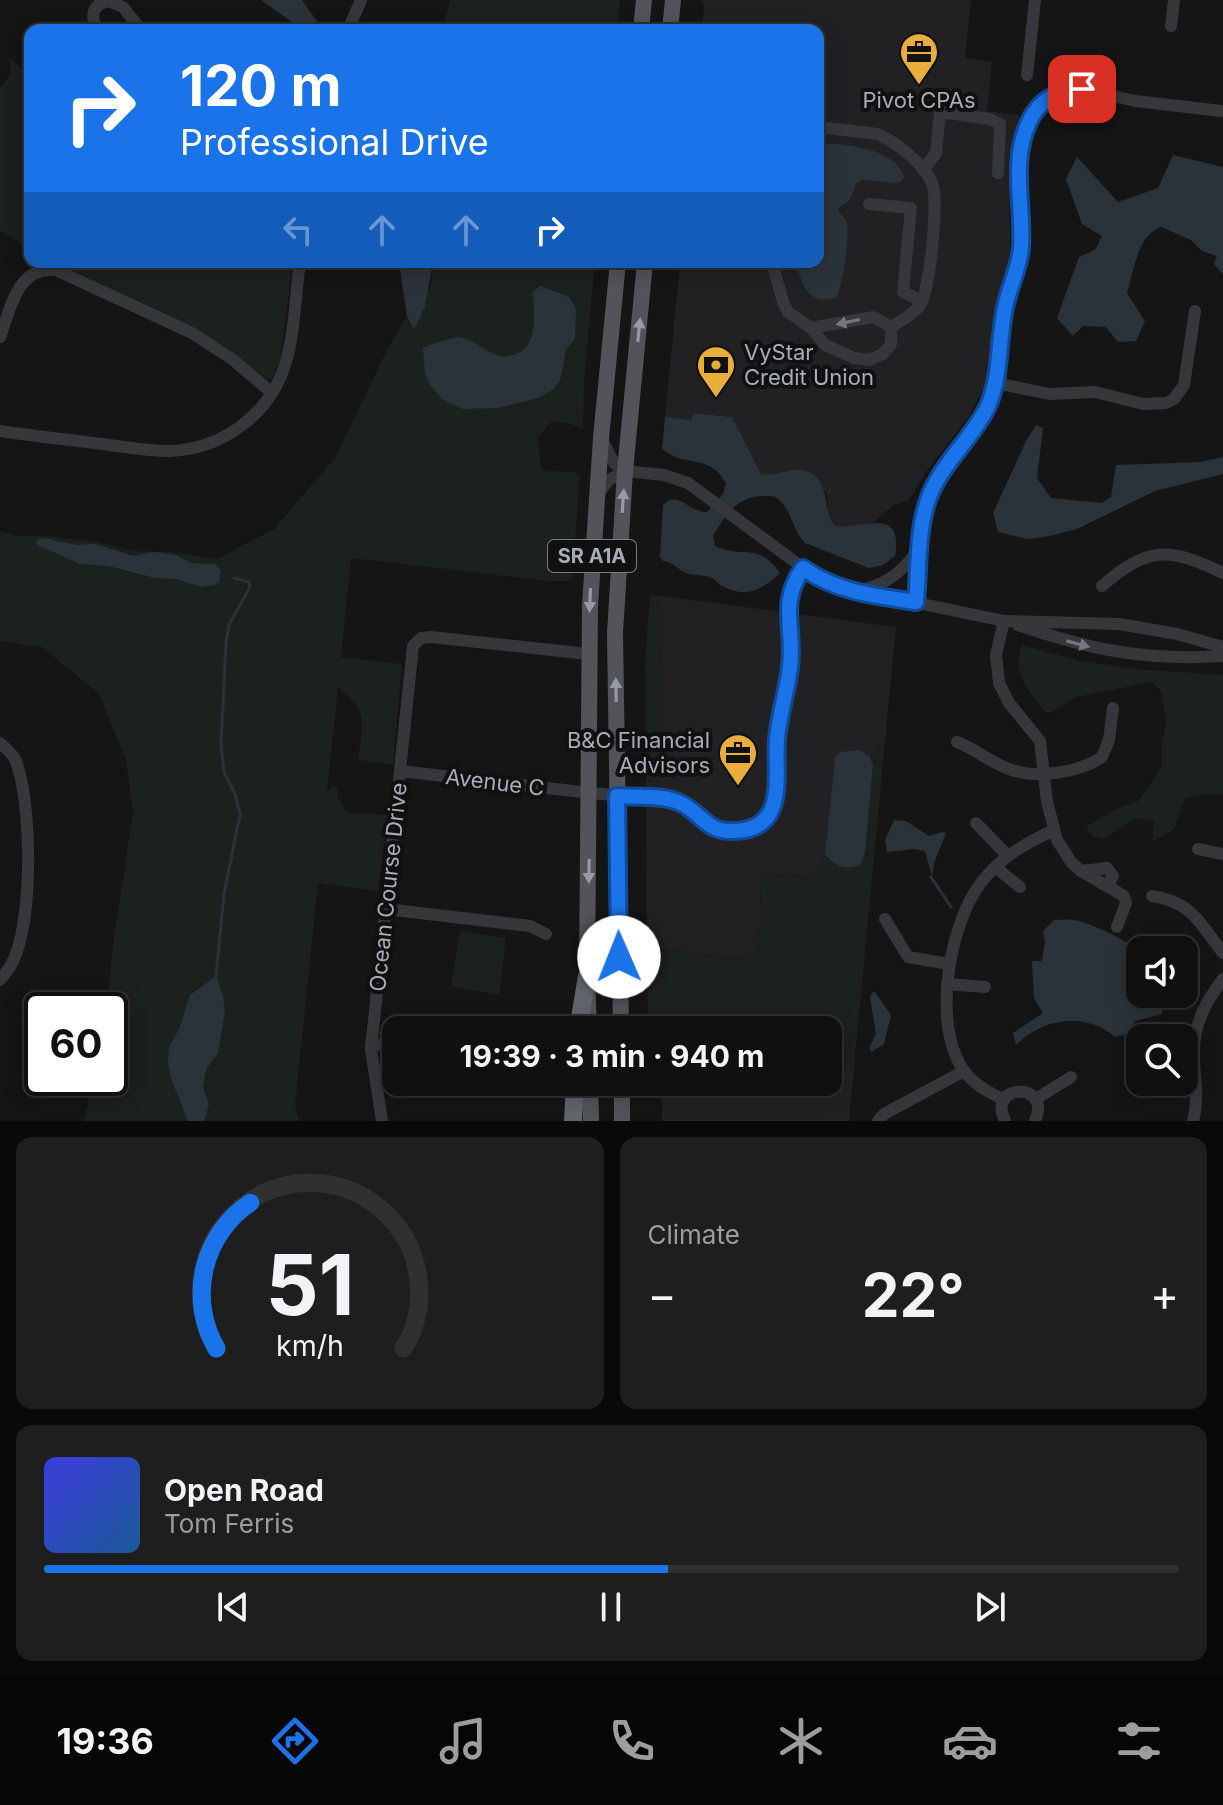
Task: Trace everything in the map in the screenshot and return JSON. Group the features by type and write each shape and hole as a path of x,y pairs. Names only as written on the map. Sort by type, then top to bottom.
{"highway":[{"path":"580,1016 587,976"},
{"path":"573,1121 574,1096"}],"main road":[{"path":"642,24 644,0"},
{"path":"671,24 673,0"},
{"name":"SR A1A","path":"588,1016 588,654 596,497 617,268"},
{"name":"SR A1A","path":"621,1016 615,633 625,471 644,268"},
{"path":"590,1096 591,1121"},
{"path":"622,1096 622,1121"}],"street":[{"path":"351,24 361,0"},
{"path":"1027,75 1035,0"},
{"path":"1171,26 1174,0"},
{"path":"97,24 93,15 98,2 108,1 118,3 136,24"},
{"path":"916,602 924,518 931,491 982,416 996,383 1004,313 1021,248 1019,159 1028,123 1035,111 1058,93 1082,89 1135,101 1221,111"},
{"path":"923,170 936,153 940,112 990,119 1000,124 998,173"},
{"path":"824,128 878,134 887,138 931,181 935,199 927,288 913,312 891,327"},
{"path":"869,204 911,208 903,292 922,301"},
{"path":"0,431 157,451 190,449 222,439 258,411 272,393 288,353 299,268"},
{"path":"774,268 788,312 811,328 829,349 854,358 877,358 888,350 891,327"},
{"path":"0,337 23,281 40,270 56,270 192,333 232,359 272,393"},
{"path":"996,383 1049,394 1095,392 1143,404 1166,403 1174,399 1184,385 1195,311"},
{"path":"811,328 873,317 891,327"},
{"path":"601,438 614,463 625,471 676,478 713,500 803,568 831,585 1004,621 1111,652 1168,657 1223,656"},
{"path":"596,497 609,480 625,471"},
{"path":"853,591 890,579 905,567 921,543"},
{"path":"1102,586 1128,564 1149,556 1179,557 1220,572 1223,558"},
{"name":"Avenue C","path":"400,771 676,801 711,827 723,831 746,830 767,817 778,791 777,740 791,662 788,600 792,583 803,568"},
{"path":"1004,621 1119,624 1177,634 1223,647"},
{"path":"1004,621 996,655 999,683 1009,703 1040,741 1054,830 1063,852 1081,871 1124,896 1126,903 1117,927"},
{"name":"Ocean Course Drive","path":"382,1121 371,1044 413,652 421,638 431,637 588,654"},
{"path":"957,742 1012,771 1044,774 1084,765 1102,757 1109,740 1113,708"},
{"path":"0,743 16,760 25,801 27,891 14,960 0,980"},
{"path":"976,823 1008,856"},
{"path":"1004,1100 980,1087 964,1071 951,1042 947,984 949,964 962,914 981,882 1008,856 1054,830"},
{"path":"1198,849 1223,854"},
{"path":"995,867 1020,887"},
{"path":"1152,896 1174,901 1190,910 1223,953"},
{"path":"386,909 530,926 546,934"},
{"path":"885,919 908,957 949,964"},
{"path":"1193,1121 1198,1088 1195,1038 1203,1009 1223,979"},
{"path":"947,984 985,987"},
{"path":"371,1044 382,1045"},
{"path":"878,1121 884,1114 964,1071"},
{"path":"1036,1099 1071,1077"},
{"path":"1005,1121 1001,1113 1004,1100 1021,1091 1036,1099 1039,1111 1035,1121"}],"shaded area":[{"path":"261,0 302,0 319,24 295,24"},
{"path":"450,0 620,0 618,24 444,24"},
{"path":"701,0 971,0 965,58 992,62 987,111 1019,115 1009,156 1010,257 994,310 987,382 968,418 928,469 909,500 894,505 873,522 849,528 835,527 828,518 827,493 797,470 771,476 761,474 732,417 692,413 691,420 665,417 679,268 824,268 824,24 702,24 704,6"},
{"path":"9,58 24,71 24,245 0,231 0,88 11,74"},
{"path":"824,143 868,149 890,159 904,176 902,181 862,180 857,183 849,201 839,207 838,211 846,221 847,236 837,297 819,299 813,296 797,268 824,268"},
{"path":"1173,155 1223,167 1223,274 1214,264 1217,256 1202,251 1191,240 1161,227 1153,231 1142,246 1127,293 1145,321 1136,341 1118,342 1106,327 1083,326 1073,336 1057,318 1079,257 1095,250 1102,236 1082,224 1066,179 1077,157 1118,202 1158,188"},
{"path":"67,268 292,268 280,360 272,379 258,375 222,345"},
{"path":"400,268 432,268 425,306 414,330 407,316"},
{"path":"432,268 594,268 584,381 583,429 552,421 538,437 540,464 544,471 576,472 580,476 572,578 548,581 351,558 341,657 402,664 393,765 358,760 362,720 355,703 338,688 327,791 332,786 337,787 338,799 346,812 387,815 378,891 318,883 295,1106 299,1121 84,1121 90,1096 128,1096 128,992 109,992 133,813 126,760 99,694 42,647 0,641 0,531 18,536 96,542 134,551 171,552 217,559 274,529 334,459 407,316 414,329 431,284"},
{"path":"540,286 569,297 576,309 575,339 566,350 560,381 553,390 538,398 498,408 463,409 442,399 425,374 423,348 459,337 498,356 516,354 524,349 532,335 533,292"},
{"path":"693,413 732,417 761,474 801,470 815,475 823,488 828,512 835,526 887,525 893,530 896,540 895,556 883,565 869,568 805,543 784,505 774,497 763,496 739,503 713,536 715,546 757,554 772,563 780,573 767,584 753,591 739,592 722,586 712,578 686,573 663,561 660,557 663,505 674,499 707,512 723,494 726,483 712,467 671,455 662,449 665,417 691,420"},
{"path":"1036,425 1043,428 1037,478 1051,498 1102,503 1111,497 1116,465 1200,462 1223,457 1223,474 1155,491 1077,529 1050,536 1027,539 998,532 993,513"},
{"path":"43,538 77,545 95,544 133,556 155,552 176,555 191,563 215,564 221,571 219,582 200,587 177,579 155,578 109,566 80,564 36,544"},
{"path":"650,595 661,596 663,784 646,781 645,662"},
{"path":"661,596 896,627 885,742 870,757 861,750 835,757 825,855 813,877 768,873 760,877 761,926 754,953 741,957 653,949 647,954 646,781 663,783"},
{"path":"1022,645 1077,660 1135,669 1223,675 1223,795 1185,798 1174,829 1152,842 1154,820 1134,819 1103,839 1091,836 1086,826 1138,801 1162,767 1161,751 1166,723 1161,691 1151,682 1076,697 1048,714 1034,699 1020,674"},
{"path":"885,742 854,1068 842,1067 842,1016 648,1016 647,954 653,949 741,957 753,953 761,926 760,877 767,873 813,877 825,855 841,866 849,868 860,865 865,853 873,767 870,757"},
{"path":"861,750 870,757 873,766 865,853 860,865 845,867 837,865 825,855 835,757 841,752"},
{"path":"894,820 906,821 929,836 946,833 932,877 925,851 887,852 885,840"},
{"path":"1054,920 1080,921 1126,942 1126,1008 1162,1008 1162,1014 1126,1024 1126,1034 1115,1037 1091,1023 1064,1021 1039,1029 1016,1045 1013,1033 1043,1013 1034,998 1032,961 1042,961 1043,931"},
{"path":"460,931 506,938 499,995 451,986"},
{"path":"216,976 225,1011 218,1053 206,1069 203,1087 209,1105 204,1121 188,1121 172,1081 169,1047 179,1029 190,995"},
{"path":"874,991 891,1015 884,1044 871,1052 869,1048 876,1034 870,997"},
{"path":"842,1067 854,1068 849,1121 662,1121 662,1096 842,1096"}],"waterway":[{"path":"216,976 224,894 240,814 235,794 224,772 221,745 229,625 250,587 249,582 234,578"},
{"path":"931,877 951,907"}],"place":[{"name":"Pivot CPAs","path":"919,86"},
{"name":"VyStar Credit Union","path":"716,399"},
{"name":"B&C Financial Advisors","path":"738,787"}],"route":[{"path":"619,957 617,796 676,801 711,827 723,831 754,827 772,810 778,791 779,723 791,662 789,591 803,568 842,589 916,602 924,518 931,491 987,408 996,383 1004,313 1021,248 1018,173 1022,140 1028,123 1041,104 1058,93 1082,89"}]}
